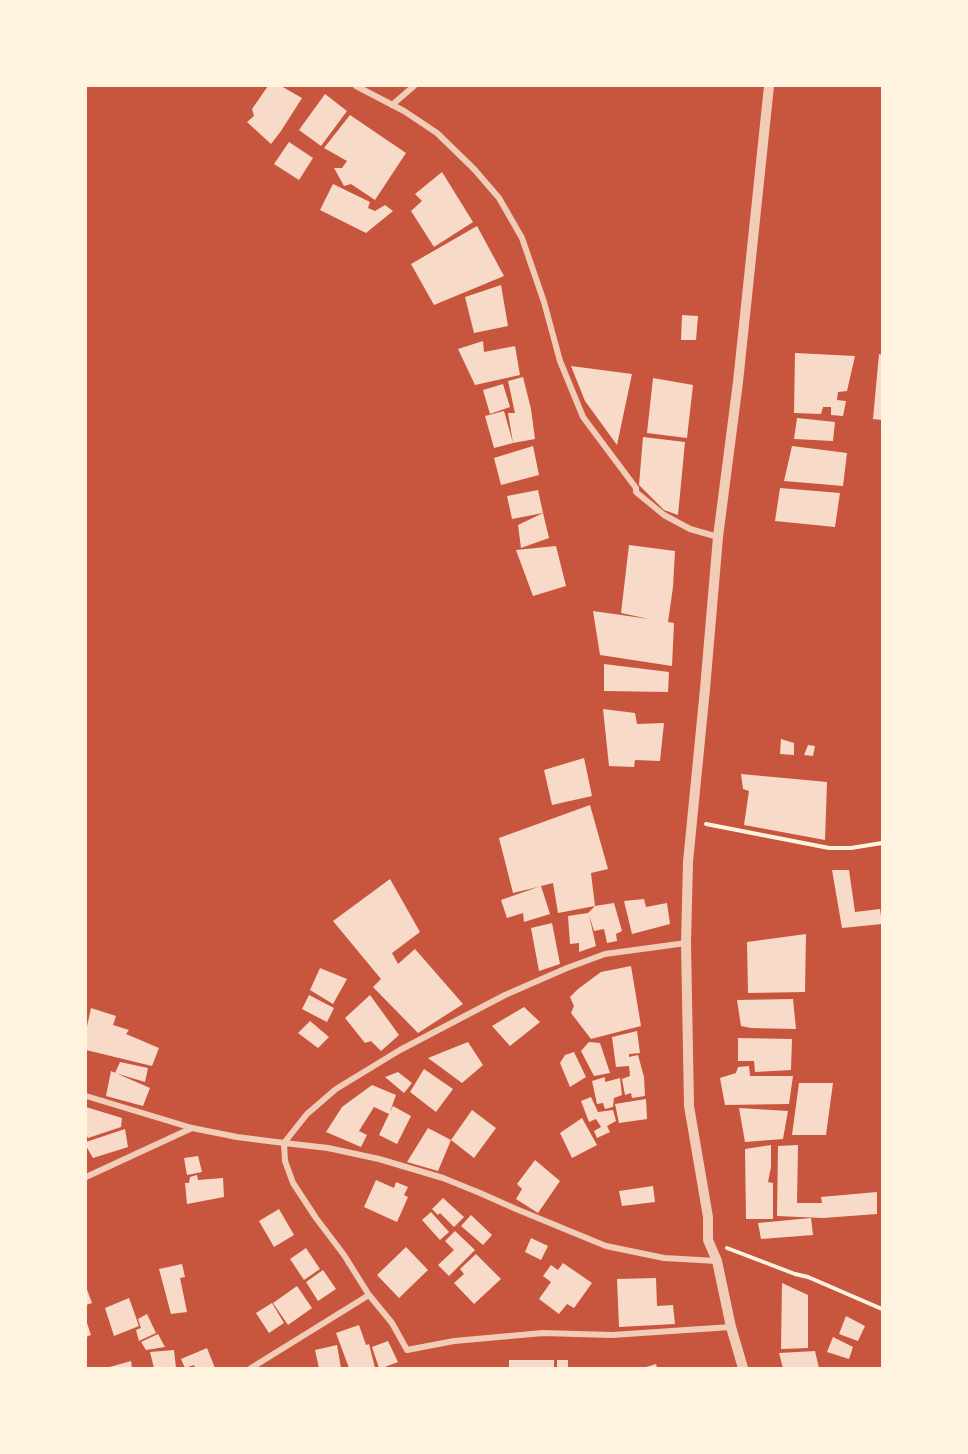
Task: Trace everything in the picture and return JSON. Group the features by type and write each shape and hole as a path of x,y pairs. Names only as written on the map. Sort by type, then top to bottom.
{"street":[{"path":"356,86 404,111 437,134 474,169 499,198 522,238 544,302 560,361 583,417 636,488 636,492 664,515 690,529 718,537"},
{"path":"392,105 414,86"},
{"path":"743,1368 731,1327 717,1261 708,1240 708,1217 689,1106 686,943 688,862 718,537 738,382 769,86"},
{"path":"686,943 605,954 567,968 505,995 400,1050 336,1089 307,1114 284,1143 285,1161 293,1183 369,1295 392,1323 407,1350 454,1341 543,1333 612,1335 731,1327"},
{"path":"86,1096 192,1128 237,1137 328,1148 379,1159 443,1178 606,1246 664,1258 717,1261"},
{"path":"86,1177 192,1128"},
{"path":"251,1368 369,1295"}],"path":[{"path":"692,821 829,848 851,848 882,843"},
{"path":"708,1240 808,1277 882,1309"}],"building":[{"path":"268,86 281,86 302,98 271,144 247,122 254,116 252,109"},
{"path":"325,94 347,111 321,146 299,130"},
{"path":"350,115 406,153 375,200 351,184 344,186 334,168 342,168 347,161 324,148"},
{"path":"289,142 313,158 299,180 274,164"},
{"path":"442,172 473,222 434,247 411,211 422,201 415,194"},
{"path":"333,184 370,202 368,208 375,211 385,205 393,211 366,233 320,210"},
{"path":"477,226 504,276 434,305 411,264"},
{"path":"501,285 508,326 474,333 465,297"},
{"path":"682,315 698,316 696,340 681,340"},
{"path":"483,341 484,352 515,346 520,375 475,385 458,349"},
{"path":"795,353 855,356 847,391 838,392 837,400 846,401 843,416 831,415 831,407 823,407 821,414 794,413"},
{"path":"879,354 882,355 882,420 873,419"},
{"path":"571,366 632,374 617,445 585,401"},
{"path":"523,377 535,439 513,443 508,413 515,413 508,381"},
{"path":"653,378 693,385 687,438 647,433"},
{"path":"503,384 510,407 490,414 483,390"},
{"path":"504,411 513,443 494,448 485,416"},
{"path":"797,418 835,422 833,441 794,439"},
{"path":"643,437 685,442 678,515 664,510 639,485"},
{"path":"533,446 539,475 501,485 494,458"},
{"path":"792,446 847,453 843,486 784,481"},
{"path":"780,488 840,493 835,527 775,521"},
{"path":"538,490 543,513 512,519 507,496"},
{"path":"543,513 549,538 521,548 518,525"},
{"path":"629,545 675,551 668,622 674,623 672,666 600,655 593,611 649,619 621,613"},
{"path":"556,546 566,586 533,596 516,550"},
{"path":"604,664 669,672 668,692 604,691"},
{"path":"603,709 635,713 637,724 664,723 660,761 635,760 634,767 609,766"},
{"path":"781,739 794,743 794,755 780,754"},
{"path":"808,745 815,746 813,756 804,755"},
{"path":"584,758 592,796 552,805 544,770"},
{"path":"741,774 827,782 825,840 744,825 749,791 743,789"},
{"path":"590,805 608,869 591,873 595,906 558,913 553,883 541,886 550,914 524,922 523,913 507,918 501,900 538,887 513,893 499,838"},
{"path":"832,870 849,870 855,912 880,909 882,924 842,928"},
{"path":"390,879 420,932 392,953 398,964 415,949 463,1004 418,1033 373,987 381,979 333,921"},
{"path":"644,899 646,907 667,903 670,924 632,934 624,901"},
{"path":"614,903 622,931 616,934 617,941 607,943 604,929 594,931 589,915 596,946 579,952 579,943 570,944 568,916 588,913 595,906"},
{"path":"552,923 560,964 539,971 531,928"},
{"path":"806,934 805,992 748,993 747,942"},
{"path":"631,966 641,1026 591,1039 571,1013 574,1006 570,997 601,972"},
{"path":"320,968 347,979 333,1004 310,990"},
{"path":"309,995 334,1008 327,1022 302,1009"},
{"path":"370,995 399,1035 381,1051 371,1041 365,1043 345,1018"},
{"path":"793,999 796,1029 741,1026 737,1000"},
{"path":"524,1007 540,1022 510,1046 492,1026"},
{"path":"91,1008 116,1016 113,1025 129,1030 126,1034 159,1048 152,1066 86,1050 86,1031"},
{"path":"310,1021 329,1037 318,1048 298,1033"},
{"path":"637,1031 640,1053 629,1054 629,1057 638,1055 644,1077 645,1096 632,1098 631,1093 625,1095 622,1079 630,1076 629,1066 616,1067 612,1037"},
{"path":"738,1038 792,1039 791,1070 755,1072 754,1061 738,1061"},
{"path":"468,1042 483,1065 462,1083 428,1058"},
{"path":"589,1042 600,1043 610,1073 594,1076 581,1051"},
{"path":"574,1052 586,1077 570,1087 560,1063 565,1055"},
{"path":"120,1062 148,1068 145,1082 115,1073"},
{"path":"749,1066 750,1076 793,1076 789,1104 725,1105 720,1078 736,1073 738,1067"},
{"path":"424,1069 453,1089 436,1112 410,1092"},
{"path":"111,1071 150,1088 143,1106 106,1096"},
{"path":"398,1072 412,1083 404,1093 385,1077"},
{"path":"605,1077 605,1082 620,1078 622,1095 614,1098 613,1107 605,1109 603,1103 597,1104 592,1081"},
{"path":"799,1083 833,1083 826,1135 792,1135"},
{"path":"372,1085 396,1095 390,1112 393,1106 411,1116 397,1144 379,1135 389,1114 374,1107 359,1131 367,1135 361,1147 326,1132 342,1107"},
{"path":"591,1097 598,1112 613,1110 616,1121 607,1126 610,1132 597,1138 594,1131 601,1127 596,1119 589,1122 581,1101"},
{"path":"646,1099 647,1119 619,1123 615,1104"},
{"path":"86,1107 122,1118 121,1127 88,1138"},
{"path":"739,1108 788,1111 783,1139 745,1142"},
{"path":"472,1110 496,1128 474,1158 451,1140"},
{"path":"582,1118 597,1145 572,1158 560,1133"},
{"path":"428,1128 451,1140 438,1171 407,1162"},
{"path":"125,1129 128,1147 93,1158 86,1142"},
{"path":"771,1145 768,1182 773,1183 773,1219 746,1219 745,1149"},
{"path":"798,1145 797,1203 822,1203 821,1197 877,1192 877,1214 823,1218 777,1216 778,1146"},
{"path":"198,1156 202,1172 187,1175 184,1158"},
{"path":"535,1160 560,1181 538,1213 516,1199 522,1189 517,1184"},
{"path":"197,1175 198,1180 223,1178 224,1197 187,1204 185,1183 189,1183 190,1177"},
{"path":"376,1180 394,1188 396,1182 408,1187 404,1195 408,1197 397,1222 364,1207"},
{"path":"653,1186 655,1202 622,1206 619,1191"},
{"path":"443,1198 464,1217 454,1227 440,1213 438,1215 432,1209"},
{"path":"279,1209 294,1235 274,1247 259,1221"},
{"path":"431,1212 449,1232 440,1240 422,1220"},
{"path":"471,1215 492,1235 483,1245 461,1226"},
{"path":"811,1218 813,1235 761,1239 758,1223"},
{"path":"455,1231 475,1250 449,1276 438,1265 454,1250 445,1241"},
{"path":"531,1238 548,1246 541,1260 525,1252"},
{"path":"406,1247 428,1270 399,1298 377,1275"},
{"path":"306,1248 320,1269 304,1280 290,1259"},
{"path":"476,1254 501,1279 474,1304 454,1283 464,1274 460,1269"},
{"path":"563,1263 592,1283 574,1308 567,1304 559,1314 539,1299 551,1282 543,1276 551,1265 558,1270"},
{"path":"182,1264 185,1277 180,1278 187,1312 171,1314 159,1269"},
{"path":"323,1270 336,1289 318,1301 306,1282"},
{"path":"656,1278 657,1306 673,1305 675,1324 619,1327 617,1279"},
{"path":"782,1283 808,1295 808,1348 781,1349"},
{"path":"297,1286 312,1308 288,1325 273,1303"},
{"path":"86,1287 92,1303 86,1305"},
{"path":"129,1298 139,1326 114,1336 105,1308"},
{"path":"272,1303 284,1323 269,1333 256,1313"},
{"path":"147,1314 156,1333 139,1341 136,1330 141,1328 138,1319"},
{"path":"846,1316 865,1326 858,1341 839,1334"},
{"path":"86,1320 91,1335 86,1337"},
{"path":"359,1325 366,1345 369,1344 375,1368 349,1368 336,1333"},
{"path":"158,1334 165,1347 146,1350 141,1342"},
{"path":"833,1337 853,1347 849,1359 827,1352"},
{"path":"388,1341 398,1362 379,1368 372,1347"},
{"path":"337,1345 341,1368 319,1368 315,1350"},
{"path":"207,1348 215,1368 195,1368 194,1365 185,1368 181,1359"},
{"path":"174,1350 176,1368 154,1368 150,1352"},
{"path":"815,1351 819,1368 783,1368 779,1353"},
{"path":"509,1360 554,1360 554,1368 509,1368"},
{"path":"557,1360 568,1360 568,1368 557,1368"},
{"path":"131,1361 132,1368 106,1368"},
{"path":"656,1364 657,1368 643,1368"}]}
